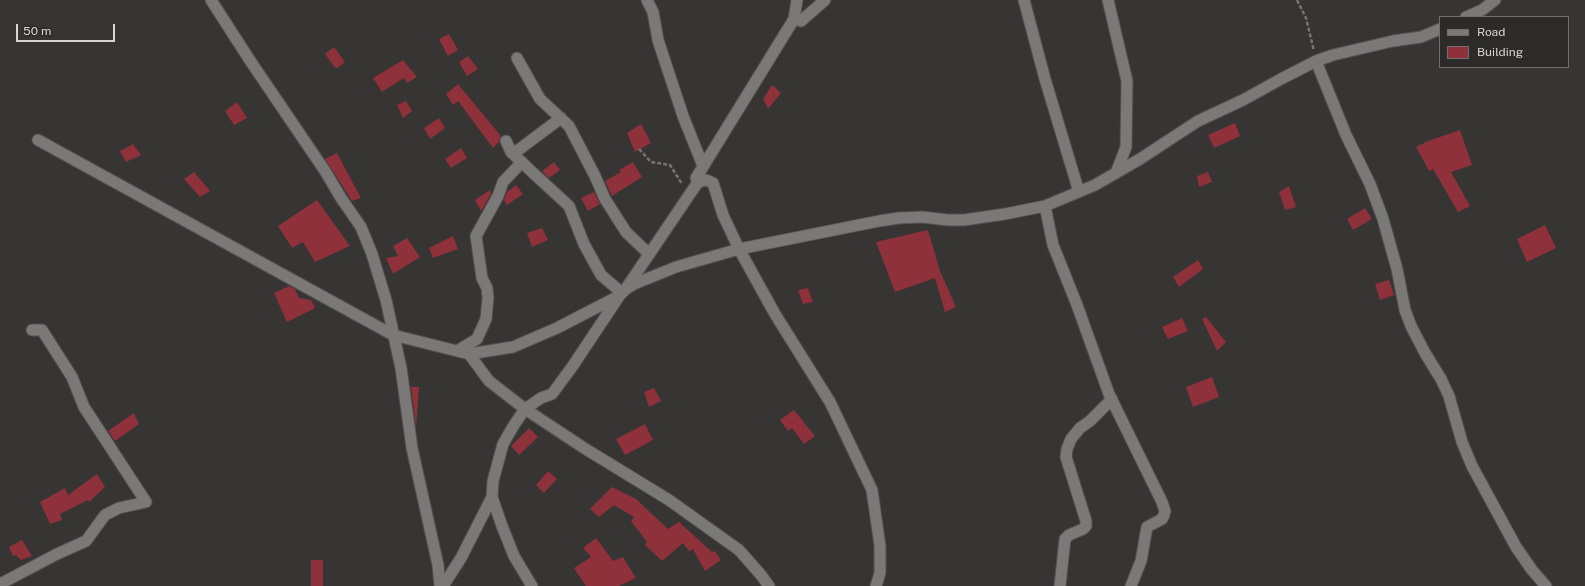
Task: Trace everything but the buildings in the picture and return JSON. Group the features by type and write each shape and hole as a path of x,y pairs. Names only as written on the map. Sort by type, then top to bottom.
{"street":[{"path":"211,0 361,226 372,254 384,293 401,368 412,448 438,565 440,586"},
{"path":"647,0 653,12 658,40 683,116 703,166"},
{"path":"698,182 696,178 703,166 794,19 797,0"},
{"path":"794,19 801,21 826,0"},
{"path":"1024,0 1045,79 1079,192"},
{"path":"1108,0 1127,82 1126,147 1116,173"},
{"path":"1468,16 1482,10 1495,0"},
{"path":"38,140 393,335 469,354 513,347 557,328 622,293 634,284 676,267 739,249 899,218 922,217 964,220 1046,206 1079,192 1116,173 1198,121 1244,100 1316,61 1333,55 1393,41 1421,37 1439,29"},
{"path":"517,58 540,99 568,126 609,206 626,232 649,254"},
{"path":"1316,61 1346,136 1370,184 1383,219 1398,269 1405,310 1411,326 1447,390 1462,442 1472,466 1516,547 1532,570 1546,586"},
{"path":"513,154 561,118"},
{"path":"506,141 513,154 569,206 584,244 601,275 622,293"},
{"path":"457,351 477,339 486,319 488,298 487,288 482,278 476,236 498,196 503,182 522,162"},
{"path":"444,586 492,497 494,481 503,444 525,408 541,398 552,394 698,182 706,180 713,183 723,215 739,249 775,314 830,402 872,490 880,546 880,573 876,586"},
{"path":"1046,206 1055,252 1077,305 1112,399 1162,502 1164,516 1162,519 1147,527 1141,561 1131,586"},
{"path":"0,584 57,554 86,541 105,515 119,508 146,502 84,406 72,377 42,330 32,330"},
{"path":"469,354 489,382 584,448 669,500 739,550 769,586"},
{"path":"1060,586 1065,539 1069,535 1083,530 1086,526 1086,521 1066,457 1067,448 1071,439 1080,428 1090,421 1112,399"},
{"path":"492,497 514,556 532,586"}],"path":[{"path":"1298,0 1306,18 1316,61"},
{"path":"639,150 651,162 670,165 689,195"}]}
